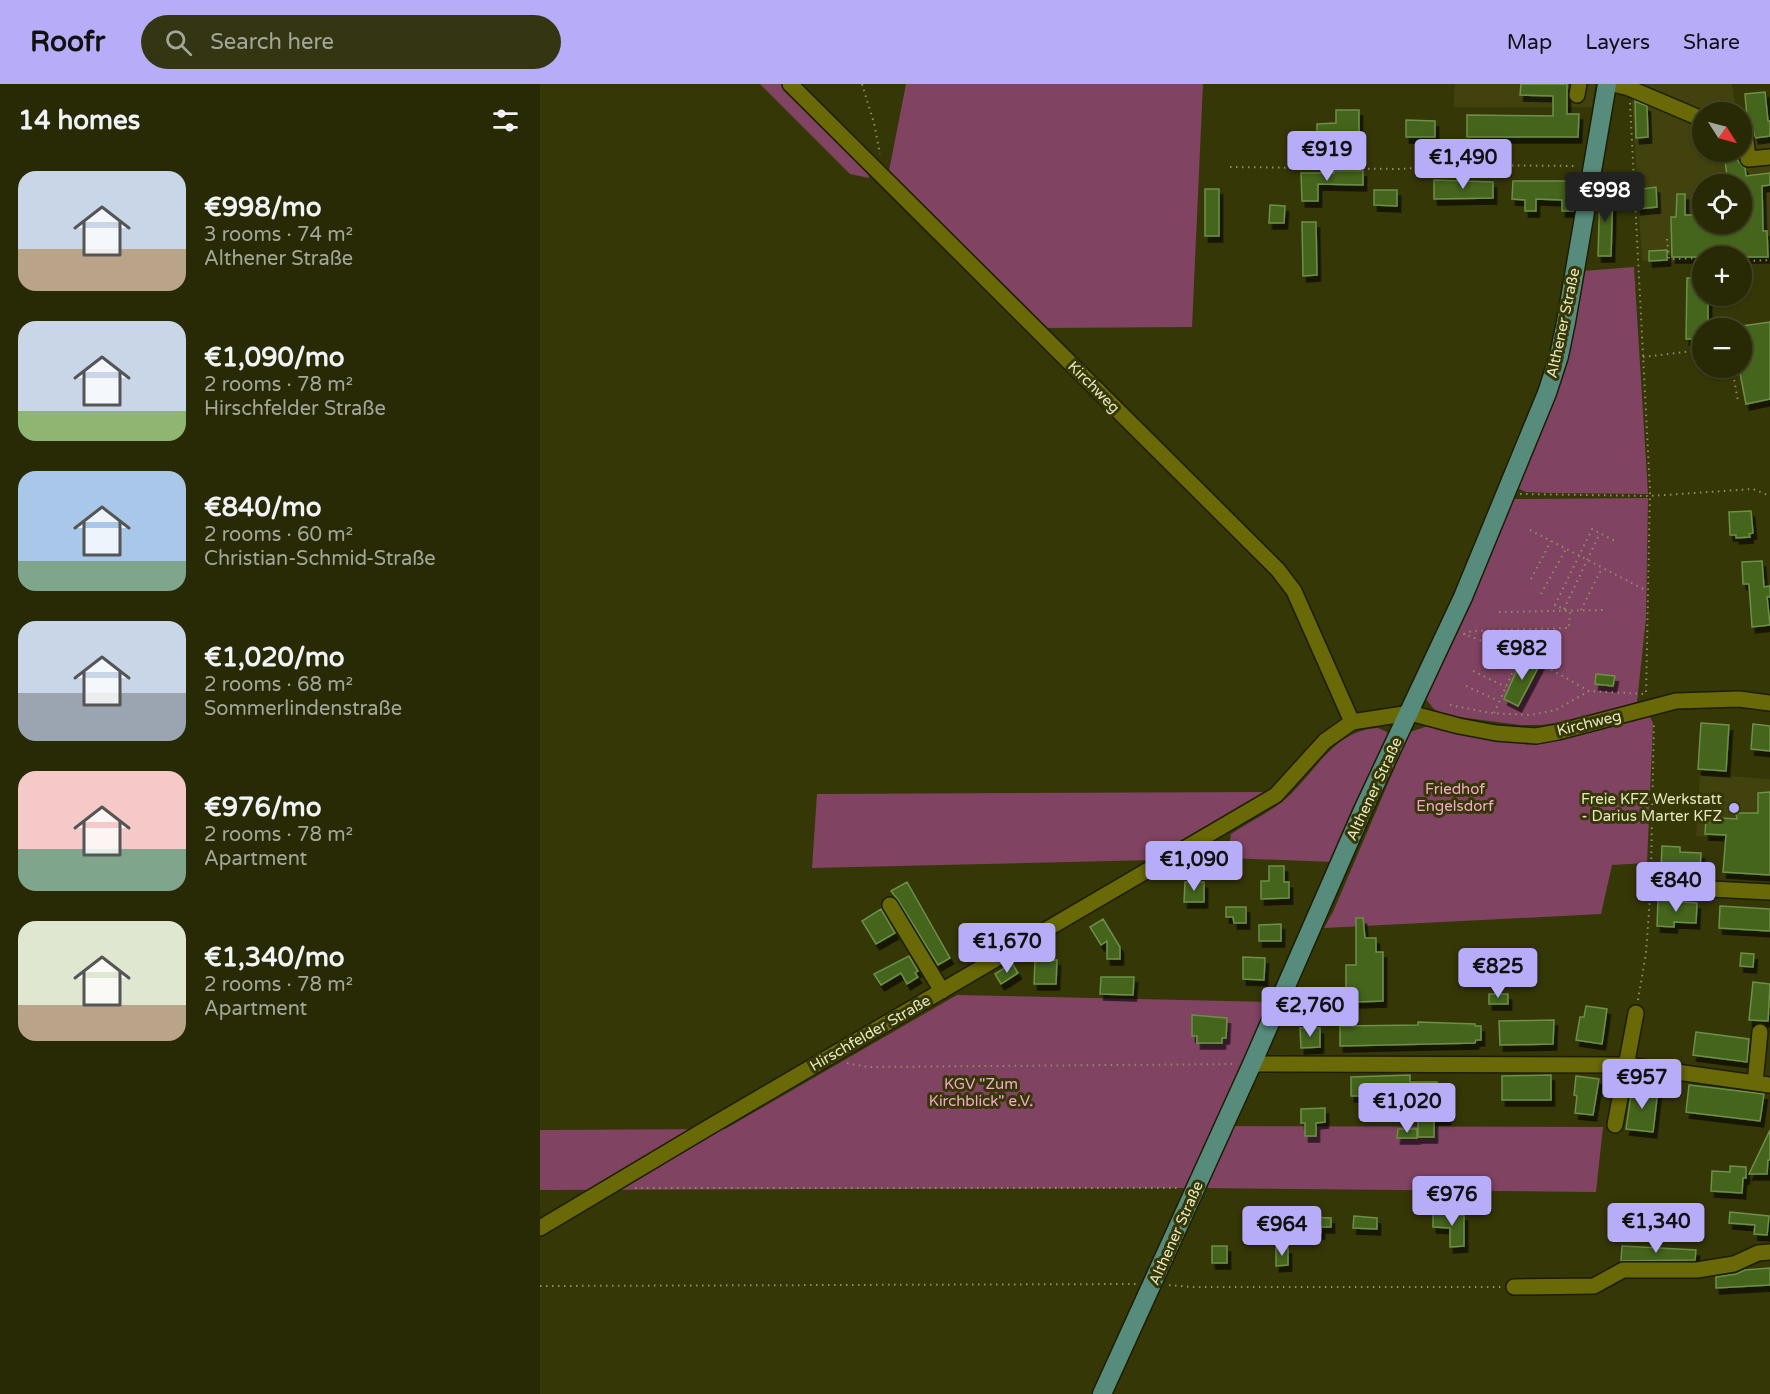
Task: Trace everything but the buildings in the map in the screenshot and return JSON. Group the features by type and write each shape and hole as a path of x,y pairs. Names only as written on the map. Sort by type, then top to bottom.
{"main road":[{"name":"Althener Straße","path":"1102,1394 1252,1064 1359,820 1463,597 1547,393 1559,356 1607,84"}],"street":[{"name":"Kirchweg","path":"790,84 1278,570 1294,591 1352,722"},
{"path":"1613,84 1629,88 1692,115"},
{"path":"1752,159 1770,157"},
{"name":"Kirchweg","path":"1410,713 1496,733 1536,736 1595,723 1647,700 1739,699 1770,703"},
{"name":"Hirschfelder Straße","path":"540,1228 1276,795 1325,741 1352,722 1410,713"},
{"path":"1651,886 1770,892"},
{"path":"890,905 942,991"},
{"path":"1616,1125 1636,1013"},
{"path":"1252,1064 1627,1065 1763,1084 1760,1032"},
{"path":"1514,1287 1594,1286 1623,1270 1697,1270 1734,1264 1758,1252 1770,1252"}],"path":[{"path":"862,84 880,148 878,172"},
{"path":"1629,88 1650,496 1647,700 1656,725 1651,886 1646,953 1636,1013"},
{"path":"1230,167 1398,169 1466,165 1592,167"},
{"path":"1667,239 1669,259 1692,258"},
{"path":"1752,261 1770,260"},
{"path":"1643,357 1692,351"},
{"path":"1734,378 1738,401"},
{"path":"1506,492 1532,496 1650,496 1753,489 1770,496"},
{"path":"1554,611 1592,529 1617,542"},
{"path":"1530,530 1648,591"},
{"path":"1564,609 1600,533"},
{"path":"1531,579 1551,541"},
{"path":"1541,594 1566,549"},
{"path":"1581,610 1602,568"},
{"path":"1556,605 1570,612"},
{"path":"1499,612 1605,610"},
{"path":"1570,612 1569,628 1472,631 1464,634 1520,656 1527,656 1589,691 1647,700"},
{"path":"1494,713 1520,656"},
{"path":"1473,671 1506,687"},
{"path":"1466,686 1499,701"},
{"path":"1450,705 1494,713 1530,715 1556,710 1589,691"},
{"path":"835,1053 847,1063 868,1067 1252,1064"},
{"path":"633,1188 1196,1188"},
{"path":"540,1286 1152,1284 1192,1287 1514,1287"}],"shaded area":[{"path":"1455,84 1595,84 1592,107 1453,107"},
{"path":"1631,84 1732,84 1735,102 1692,102 1692,162 1752,162 1752,123 1770,122 1770,264 1752,263 1752,246 1692,246 1692,262 1642,261"},
{"name":"Freie KFZ Werkstatt - Darius Marter KFZ","path":"1700,774 1770,779 1770,842 1696,836"}],"green space":[{"path":"760,84 783,84 867,167 869,178 850,174"},
{"path":"906,84 1203,84 1192,327 1040,328 888,176"},
{"path":"1634,267 1648,494 1550,493 1526,492 1519,489 1583,271"},
{"path":"1648,498 1646,618 1637,702 1576,720 1541,725 1520,725 1444,715 1434,709 1425,698 1513,499"},
{"name":"Friedhof Engelsdorf","path":"1649,715 1653,723 1647,863 1612,865 1601,914 1324,928 1333,912 1410,732 1428,726 1468,734 1536,742 1561,739"},
{"path":"1378,728 1387,732 1387,739 1333,862 1227,858 1231,834 1282,802 1336,745 1362,731"},
{"path":"1267,792 1153,860 812,868 817,794"},
{"name":"KGV \"Zum Kirchblick\" e.V.","path":"957,995 1271,1002 1217,1126 1603,1127 1596,1192 1203,1188 540,1190 540,1130 725,1129"}],"place":[{"name":"Freie KFZ Werkstatt - Darius Marter KFZ","path":"1734,808"}]}
